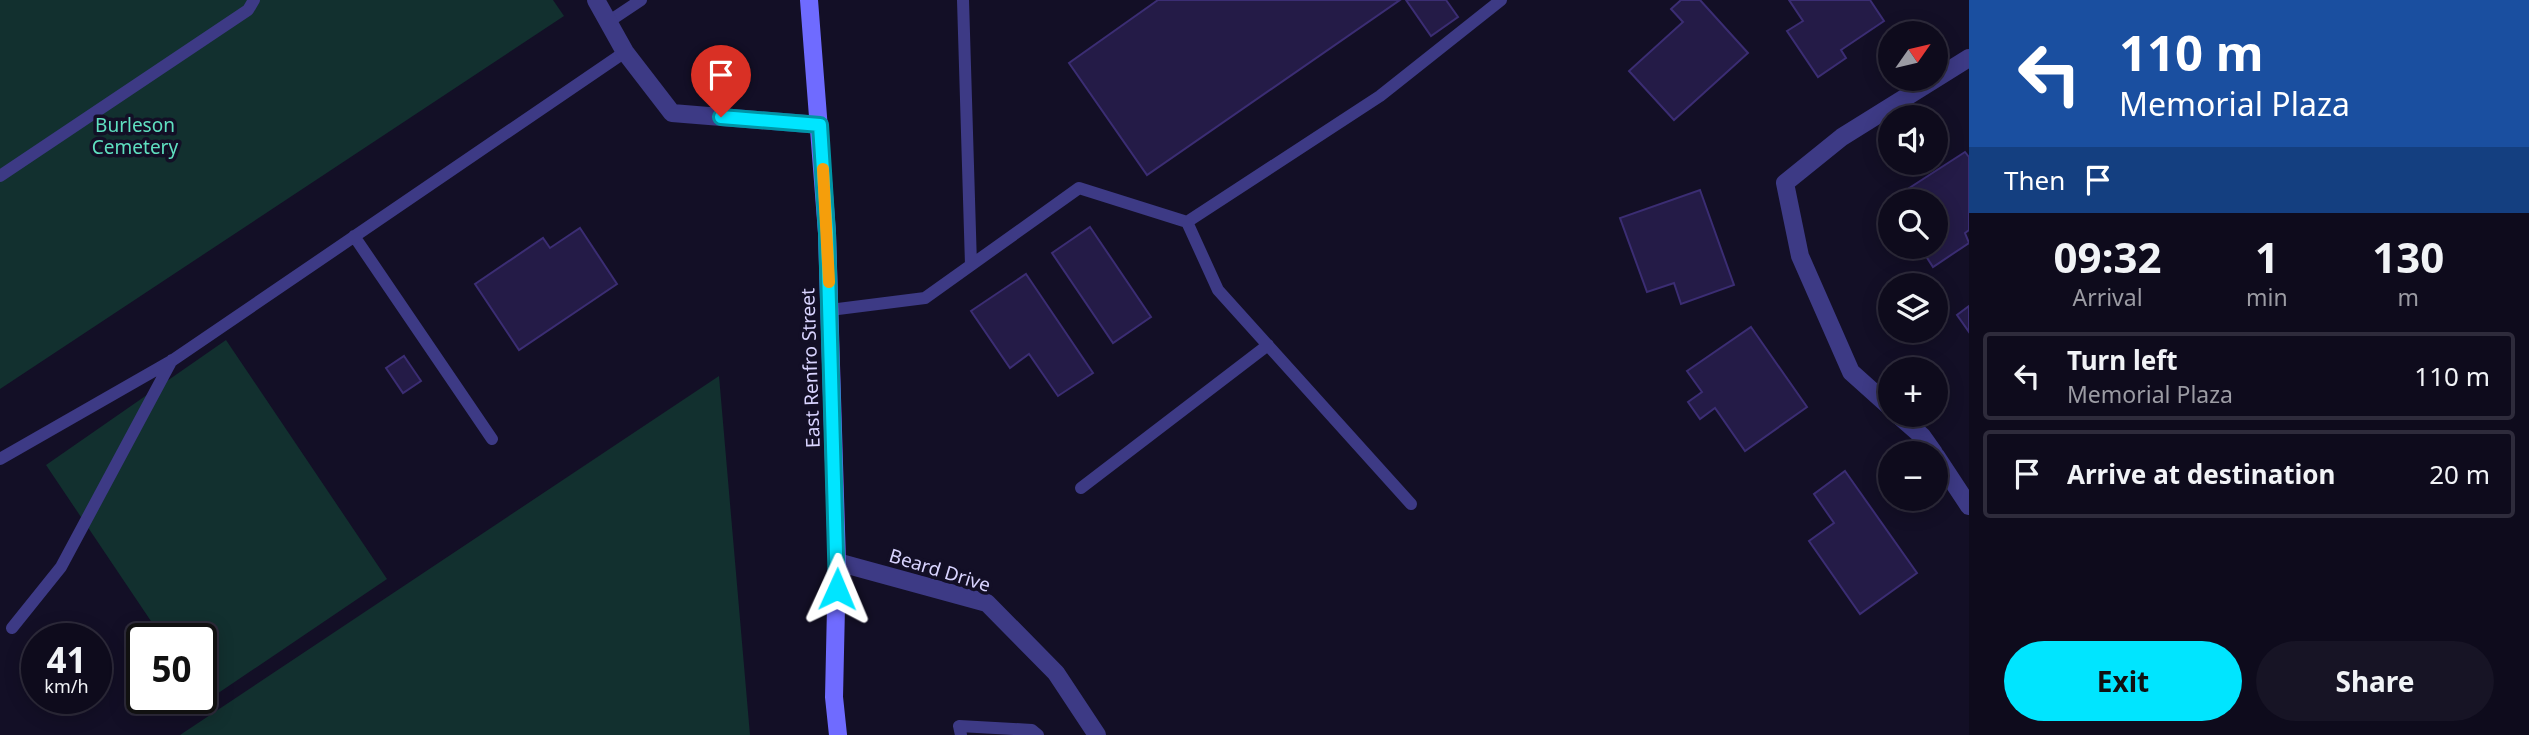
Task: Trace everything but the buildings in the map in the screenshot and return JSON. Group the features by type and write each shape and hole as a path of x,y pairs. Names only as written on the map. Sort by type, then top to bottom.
{"main road":[{"name":"East Renfro Street","path":"810,0 830,310 837,562 834,697 838,735"}],"street":[{"path":"596,0 625,52 672,113 820,125"},
{"path":"1878,396 1851,372 1800,256 1785,183 1842,137 1969,58"},
{"path":"1912,427 1925,441"},
{"path":"1948,474 1969,506"},
{"name":"Beard Drive","path":"837,562 987,603 1056,673 1097,735"}],"lane":[{"path":"0,176 247,10 254,0"},
{"path":"608,22 640,0"},
{"path":"963,0 971,265"},
{"path":"1187,222 1380,96 1501,0"},
{"path":"0,459 173,360 625,52"},
{"path":"830,310 925,298 1079,188 1187,222 1218,290 1411,504"},
{"path":"355,236 492,439"},
{"path":"1081,488 1268,345"},
{"path":"12,628 61,567 173,360"},
{"path":"961,735 959,726 1032,730 1038,735"}],"green space":[{"name":"Burleson Cemetery","path":"0,0 553,0 564,16 0,389"},
{"path":"226,340 387,579 217,694 217,623 152,623 46,465"},
{"path":"719,376 750,735 180,735 212,714 217,714 217,710"}],"slow traffic":[{"path":"823,169 829,282"}],"route":[{"path":"721,117 820,125 827,233 837,589"}]}
